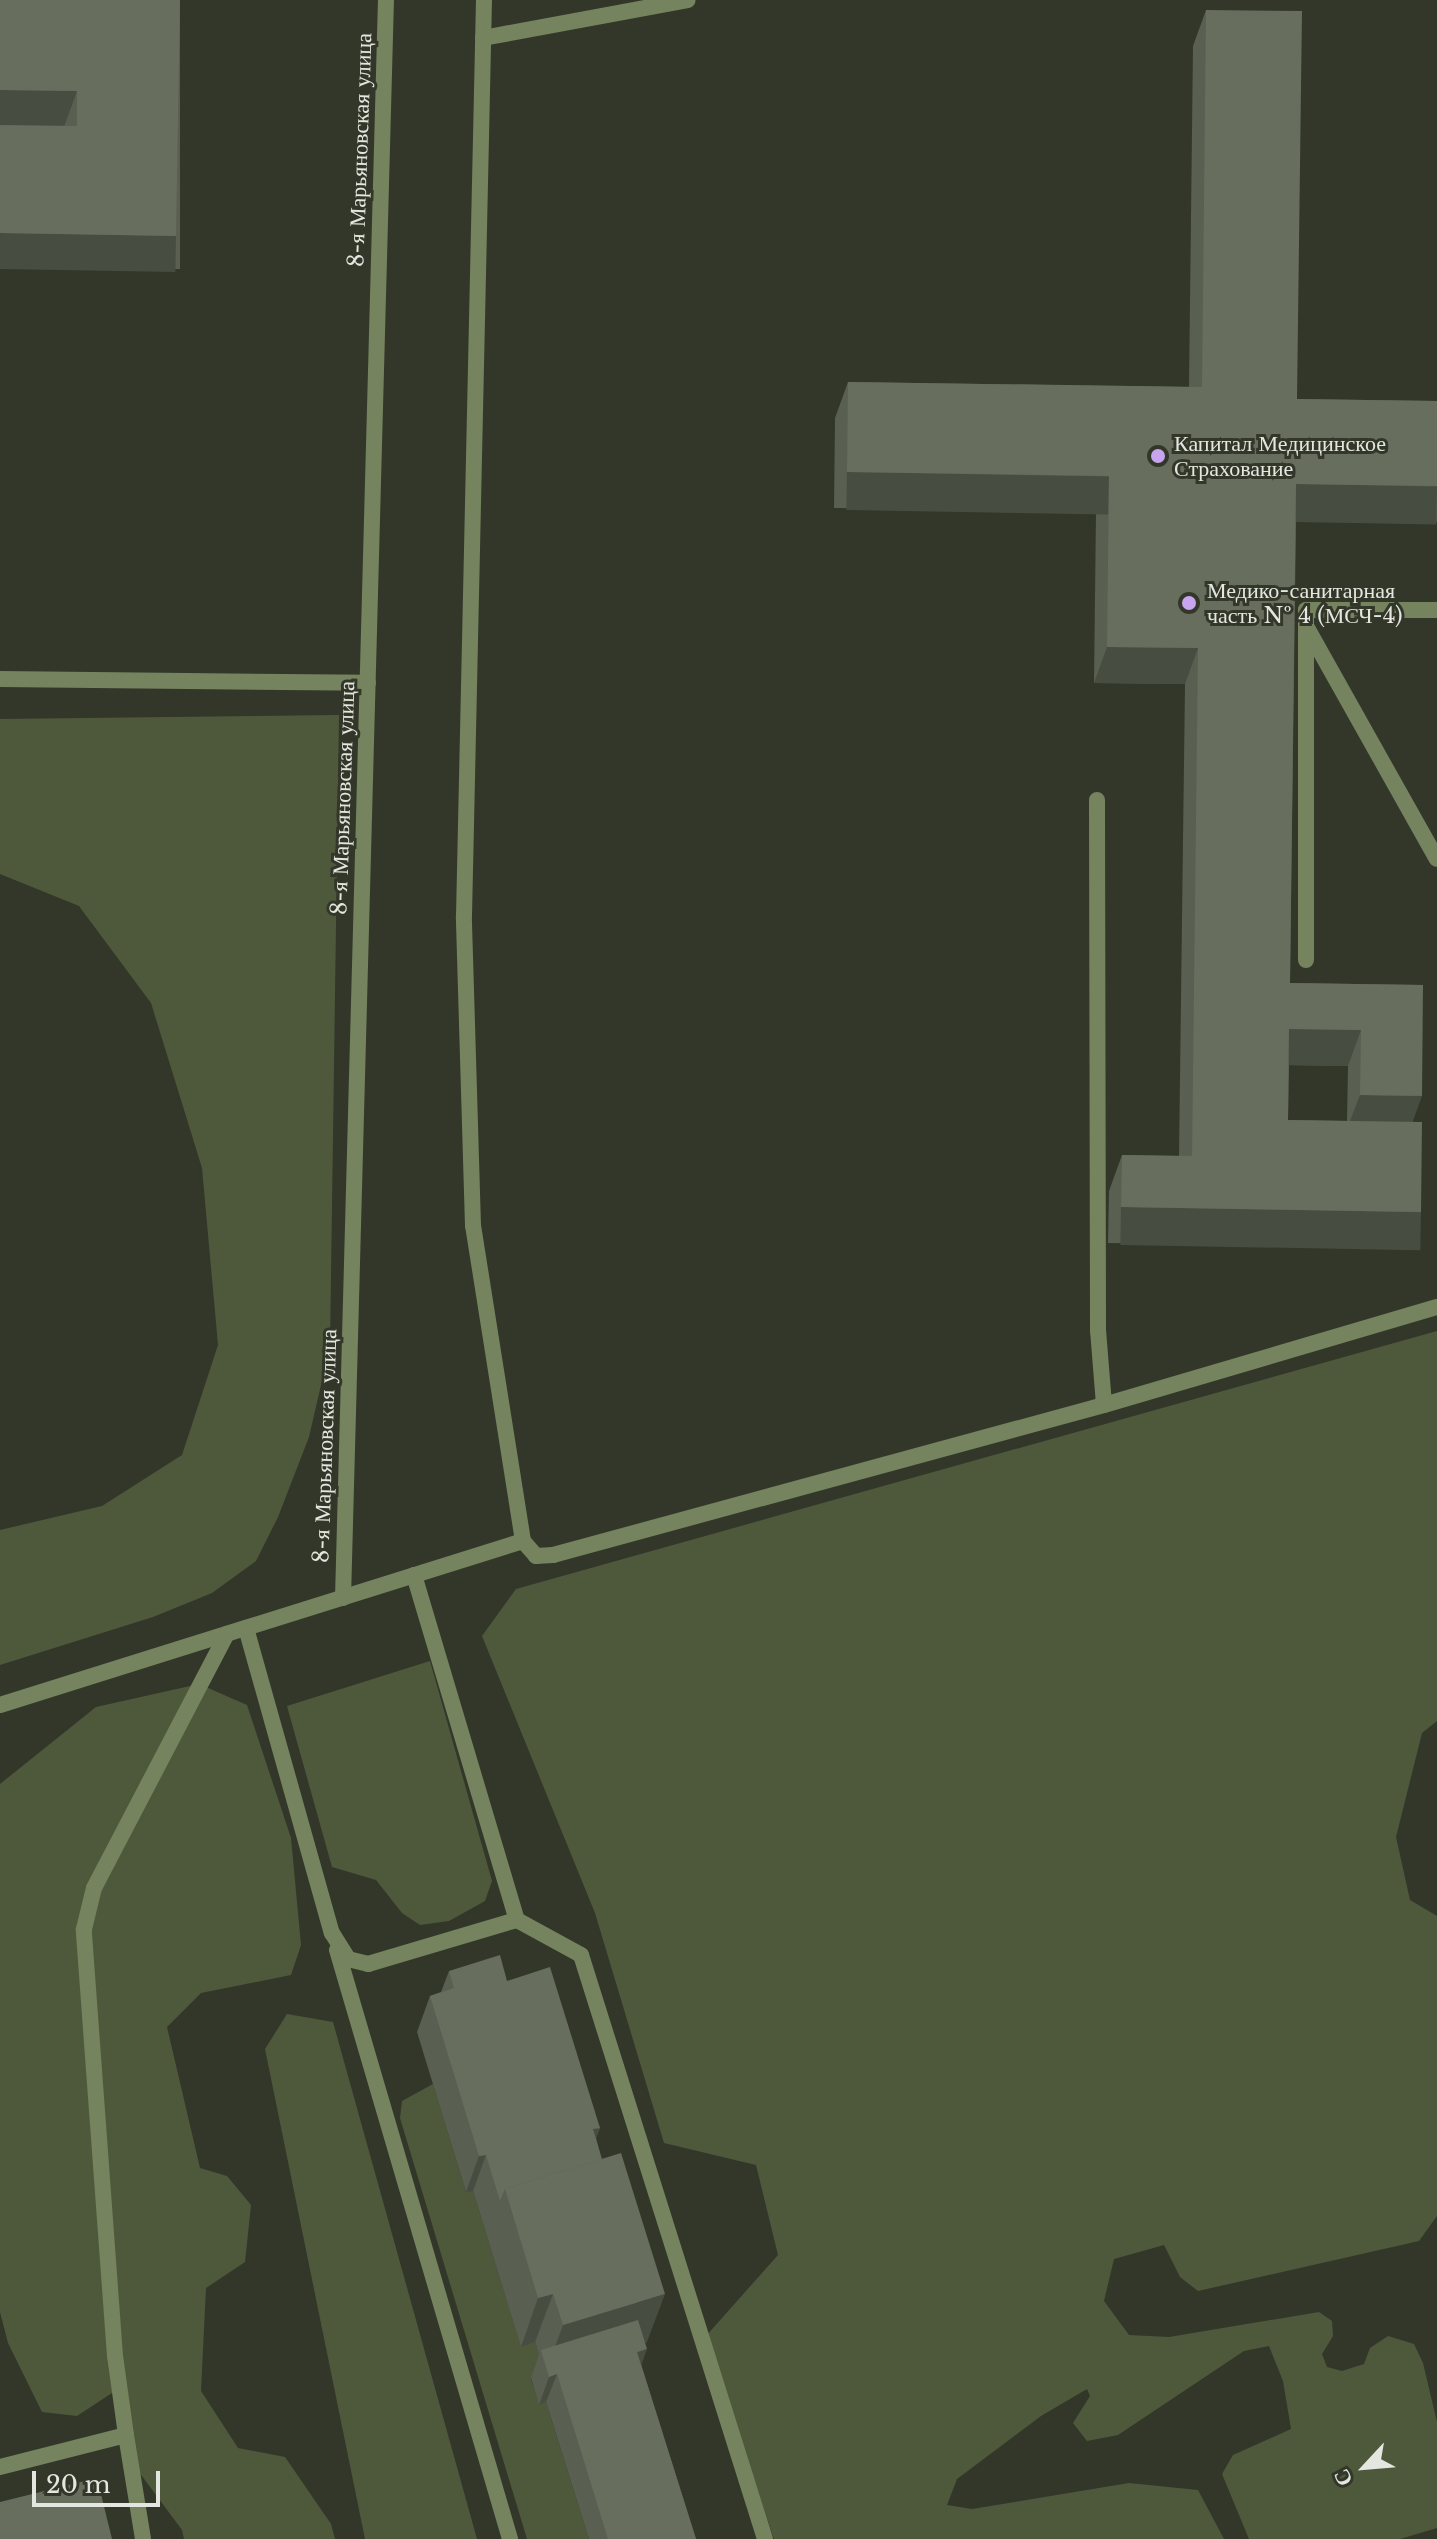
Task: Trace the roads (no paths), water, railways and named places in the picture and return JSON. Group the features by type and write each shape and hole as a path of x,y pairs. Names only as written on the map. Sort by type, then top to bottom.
{"street":[{"name":"8-я Марьяновская улица","path":"343,1598 386,0"},
{"path":"484,0 464,932 473,1226 523,1541 536,1556 553,1555 1104,1405 1437,1307"},
{"path":"483,38 688,0"},
{"path":"1306,960 1306,610 1437,610"},
{"path":"1306,625 1437,859"},
{"path":"0,679 368,683"},
{"path":"1097,800 1098,1315 1104,1405"},
{"path":"0,1705 523,1541"},
{"path":"414,1575 517,1920 581,1955 765,2539"},
{"path":"246,1628 510,2539"},
{"path":"143,2539 115,2356 84,1929 94,1888 227,1634"},
{"path":"332,1933 348,1959 368,1964 517,1920"},
{"path":"0,2467 126,2435"}],"place":[{"name":"Капитал Медицинское Страхование","path":"1158,456"},
{"name":"Медико-санитарная часть № 4 (МСЧ-4)","path":"1189,603"}]}
